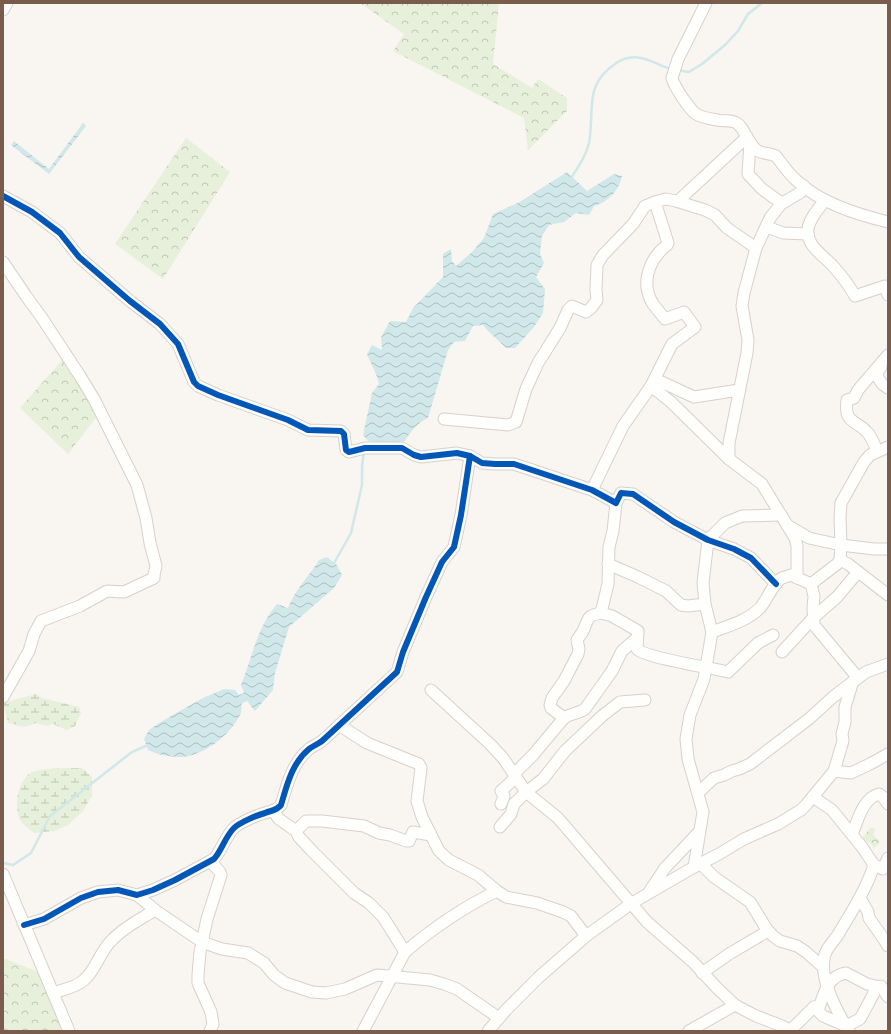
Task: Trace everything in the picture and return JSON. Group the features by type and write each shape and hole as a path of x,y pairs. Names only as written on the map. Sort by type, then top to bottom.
{"street":[{"path":"3,10 7,3"},
{"path":"706,3 678,59 672,78 672,81 694,113 718,121 730,120 736,122 758,150 765,154 776,156 795,179 825,200 888,222"},
{"path":"678,201 749,139"},
{"path":"749,139 748,174 762,189 781,204"},
{"path":"730,459 729,443 747,353 748,340 742,306 756,248 770,218 781,204 801,192 804,186"},
{"path":"3,196 32,212 60,233 79,257 130,301 160,324 178,344 194,382 198,386 218,395 288,420 308,430 340,431 344,434 346,450 349,452 364,448 402,448 414,455 422,457 457,453 470,456 482,463 514,464 529,468 592,490 616,503"},
{"path":"444,419 508,425 516,422 526,389 538,363 560,328 568,310 572,306 586,312 597,300 596,290 598,265 602,255 633,224 645,206 666,199 678,201 705,210 715,215 726,228 756,248"},
{"path":"825,200 810,224 808,234 809,240 832,265 850,287 855,296 885,286 888,295"},
{"path":"592,490 623,426 653,382 672,344 695,326 684,312 665,319 652,303 648,291 646,282 648,271 655,256 668,243 656,202"},
{"path":"767,227 783,233 808,234"},
{"path":"3,262 80,376 126,463 137,485 146,518 156,566 154,578 124,592 107,591 80,606 40,621 29,651 3,697"},
{"path":"888,355 876,374 882,384 888,388"},
{"path":"877,451 866,430 852,422 848,414 847,400 854,398 858,390 888,355"},
{"path":"653,382 694,397 739,390"},
{"path":"653,382 671,402 730,459 762,484 795,538 797,546 797,578"},
{"path":"811,584 833,568 840,560 841,503 864,462 870,455 888,447"},
{"path":"137,895 153,890 210,862 218,854 224,840 235,827 265,813 278,809 281,805 296,765 308,749 322,741 396,672 402,652 442,562 454,547 460,520 470,456"},
{"path":"601,613 608,584 609,547 613,531 616,503 621,493 633,494 674,522 708,540 734,549 751,558 776,584"},
{"path":"697,865 699,833 703,815 688,759 686,739 690,715 704,679 712,632 705,604 704,583 708,540 725,523 742,516 783,520 809,538 841,545 888,549"},
{"path":"840,560 888,595"},
{"path":"608,564 666,591 680,605 688,606 705,604"},
{"path":"782,652 813,618 837,597 858,572"},
{"path":"712,632 742,620 754,613 782,578 791,575 811,584"},
{"path":"811,584 814,596 814,625 840,654 856,680"},
{"path":"564,718 551,708 550,705 552,698 564,681 578,654 579,649 577,640 590,616 601,613 612,616 638,631 637,648 640,652 652,656 728,672 758,643 773,635"},
{"path":"501,804 504,796 501,791 514,779 514,774 538,750 564,718 570,714 581,712 585,709 612,671 622,651 637,638"},
{"path":"698,793 714,778 750,764 810,718 833,697 866,672 888,664"},
{"path":"488,1031 506,1010 539,977 586,936 632,903 744,839 778,824 801,810 834,771 843,741 842,734 845,722 845,707 856,680"},
{"path":"431,690 490,744 503,758 526,792 558,818 648,922 693,962 702,973 736,1005 756,1016 790,1030 814,1007"},
{"path":"500,827 511,814 514,804 526,792 543,779 565,751 610,709 624,701 645,700"},
{"path":"339,725 367,743 419,764 421,768 417,801 422,817 439,851 449,860 478,875 506,897 537,903 571,916 586,936"},
{"path":"834,771 851,772 888,754"},
{"path":"852,834 865,804 872,797 880,794 888,804"},
{"path":"813,797 832,810 852,834 874,865 883,868 888,858"},
{"path":"273,811 279,819 296,831 299,837 311,850 354,893 369,903 383,917 405,952"},
{"path":"296,831 306,821 322,821 364,826 379,833 390,835 406,842 409,841 413,832 431,835"},
{"path":"648,894 665,868 699,833"},
{"path":"210,862 221,875 207,919 202,942 198,983 210,1012 213,1029"},
{"path":"697,865 750,902 768,931 780,941 797,946 823,967"},
{"path":"848,1029 827,984 823,967 824,959 827,949 836,939 860,898 874,865"},
{"path":"4,878 69,1031"},
{"path":"24,925 44,919 81,898 98,892 118,890 137,895 155,910 202,942 248,953 264,962 274,975 285,983 312,992 326,993 345,990 377,975 430,980 457,989 500,1018"},
{"path":"363,1031 405,952 424,936 468,905 497,891"},
{"path":"860,898 868,912 869,918 888,946"},
{"path":"53,993 83,982 103,950 113,939 134,922 155,910"},
{"path":"702,973 728,954 768,931"},
{"path":"814,1007 818,1010 827,984 846,973 867,984 883,986"},
{"path":"883,986 888,997"},
{"path":"848,1029 860,1019 874,994 874,990 883,986"},
{"path":"689,1031 736,1005"},
{"path":"814,1007 823,1016 848,1029"}],"green space":[{"path":"360,3 499,3 493,64 532,88 538,79 567,98 567,111 528,150 524,118 393,51 404,34"},
{"path":"186,138 230,172 163,279 115,244"},
{"path":"63,359 98,415 68,454 20,408"},
{"path":"36,694 42,698 79,707 81,713 75,726 67,730 53,724 46,726 36,723 25,727 8,723 3,703"},
{"path":"66,768 82,768 92,777 92,795 83,811 68,825 55,831 34,833 20,820 17,808 19,789 25,778 33,772"},
{"path":"870,828 875,830 873,835 880,841 877,846 873,848 872,844 861,840"},
{"path":"3,958 46,975 69,1031 3,1031"}],"water":[{"path":"83,123 86,126 49,174 11,145 14,141 49,169"},
{"path":"567,172 587,191 614,174 622,176 616,191 604,202 594,206 589,215 576,213 564,222 549,225 542,236 540,254 544,263 536,277 545,289 543,313 534,327 515,348 506,348 483,325 473,326 465,341 454,342 448,350 428,418 416,426 402,446 368,441 363,435 372,393 379,384 367,354 372,345 382,350 381,337 390,321 406,322 413,308 443,277 443,254 451,249 452,261 456,266 472,252 484,238 493,214 518,203"},
{"path":"327,557 337,565 342,575 334,588 289,627 275,673 273,690 255,711 247,701 242,703 241,714 230,730 207,749 199,753 190,756 177,757 148,750 144,739 149,730 159,723 201,699 224,689 235,690 239,695 244,693 241,685 264,623 270,613 277,604 288,608 298,589 319,560"}],"waterway":[{"path":"677,70 689,72 702,64 725,45 738,31 748,14 762,3"},
{"path":"571,178 582,162 588,148 591,132 592,100 594,90 598,81 605,72 621,60 634,57 645,59 672,69"},
{"path":"333,565 351,533 362,485 364,452"},
{"path":"3,863 13,865 31,853 50,816 132,752 148,745"}],"cycle path":[{"path":"3,196 32,212 60,233 79,257 130,301 160,324 178,344 194,382 198,386 218,395 288,420 308,430 341,431 344,434 346,450 349,452 365,448 402,448 421,457 457,453 470,456 482,463 514,464 592,490 616,503 621,493 633,494 674,522 708,540 734,549 751,558 776,584"},
{"path":"24,925 44,919 81,898 98,892 118,890 137,895 153,890 175,880 214,859 228,835 236,826 253,817 274,810 281,805 294,768 303,755 309,749 322,741 397,672 403,652 426,597 442,562 454,547 461,515 470,456"}]}
